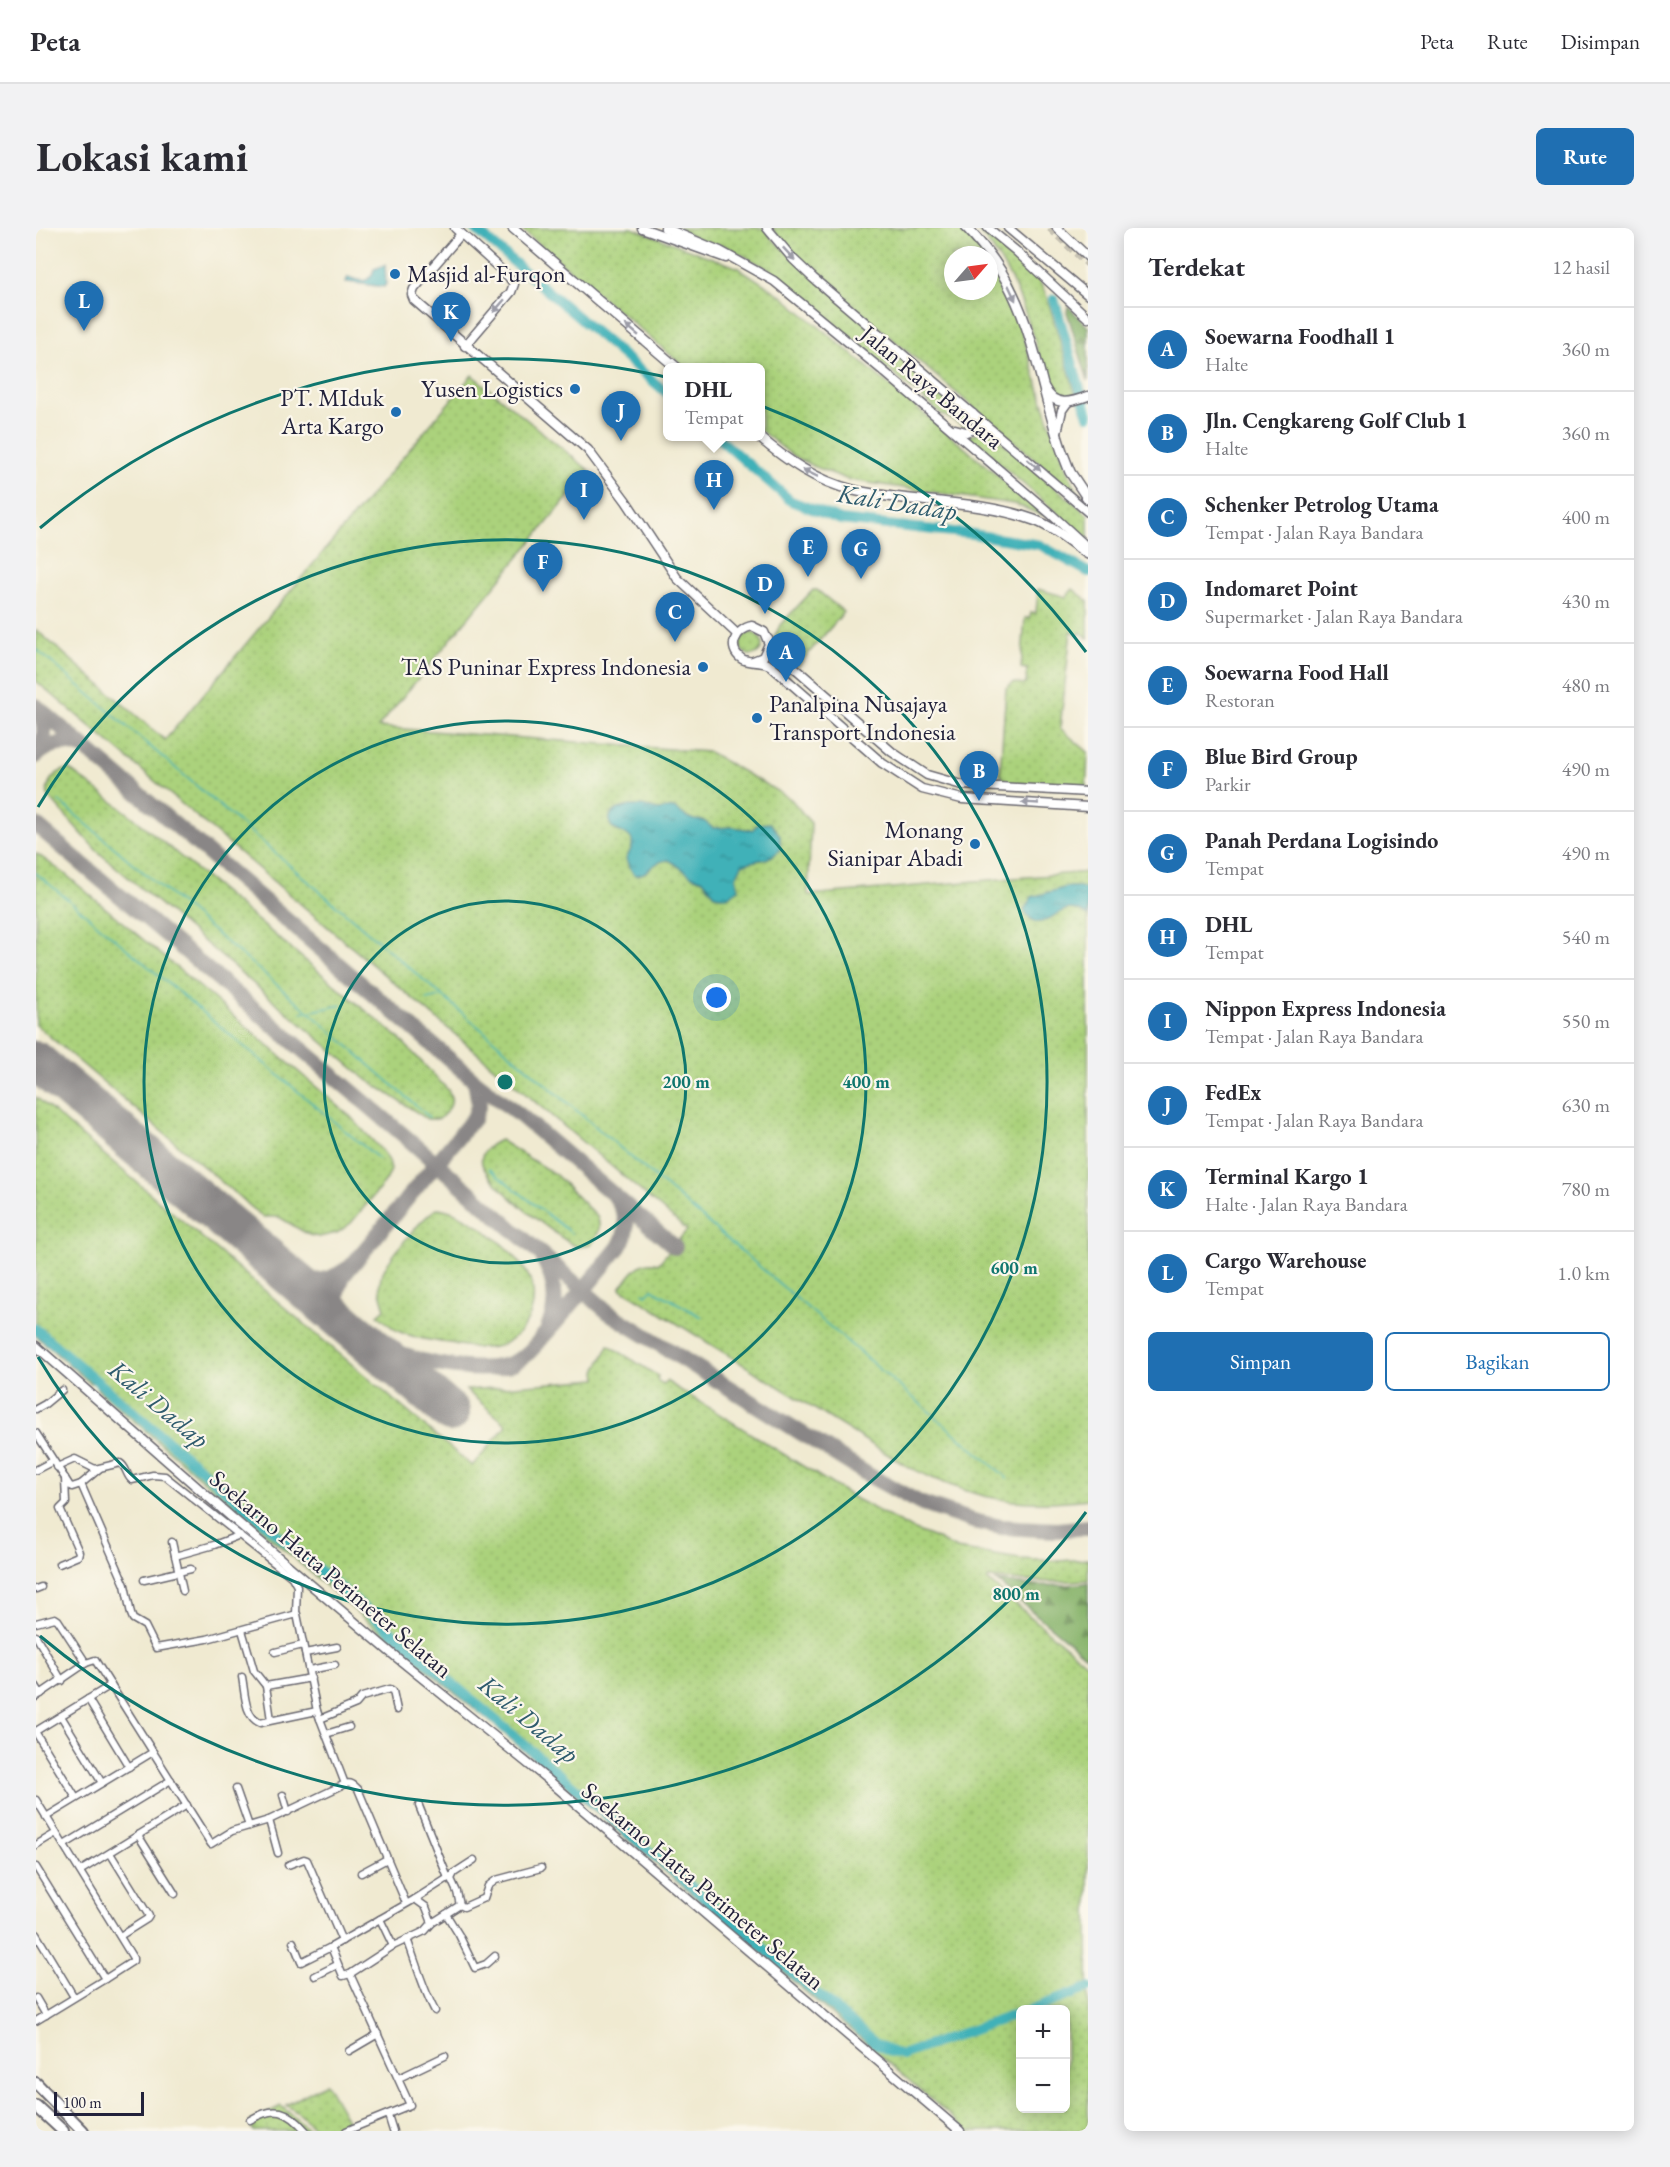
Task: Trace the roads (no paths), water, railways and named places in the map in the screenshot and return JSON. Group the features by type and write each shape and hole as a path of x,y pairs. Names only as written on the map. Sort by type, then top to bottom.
{"highway":[{"path":"36,2083 83,2131"},
{"path":"36,2106 63,2131"}],"main road":[{"path":"513,228 671,363"},
{"path":"967,228 996,264 1013,293 1021,312 1058,440 1070,472 1088,499"},
{"path":"764,441 794,465 833,483 873,494 1012,514 1047,527 1088,555"}],"street":[{"name":"Jalan Raya Bandara","path":"642,228 717,256 744,263"},
{"name":"Jalan Raya Bandara","path":"665,228 720,251 774,282 819,317 1069,529 1088,548"},
{"name":"Jalan Raya Bandara","path":"767,228 786,252 808,273 1088,512"},
{"path":"988,228 1088,318"},
{"path":"1008,228 1088,295"},
{"path":"1057,228 1088,257"},
{"path":"465,346 514,287 509,278 456,230 414,289 412,295 417,304 465,346 588,450 609,477 677,578 737,634"},
{"path":"1042,382 1048,395 1055,400 1069,403"},
{"path":"1058,440 1057,427 1062,410 1069,403 1088,396"},
{"path":"939,419 956,429 969,432 974,429 977,422 971,411"},
{"path":"1088,792 962,785 927,775 892,752 780,655 761,630 755,627 745,628 737,634 734,644 743,659 771,666 882,763 920,788 962,800 1088,807"},
{"path":"753,661 766,653 768,639"},
{"path":"882,763 892,752"},
{"path":"920,788 927,775"},
{"path":"992,801 993,786"},
{"name":"Soekarno Hatta Perimeter Selatan","path":"36,1346 390,1652 547,1779 960,2131"},
{"path":"36,1408 45,1404 62,1390"},
{"path":"36,1433 72,1487 81,1484 100,1469 120,1463 132,1480 153,1474 165,1476 296,1582 296,1614 299,1616 317,1711 345,1784"},
{"path":"36,1470 75,1459 90,1468 100,1469"},
{"path":"59,1564 78,1556 79,1552 60,1509 66,1503 65,1478"},
{"path":"81,1484 125,1586 133,1619 145,1626 156,1648 207,1639 296,1614"},
{"path":"175,1556 240,1535"},
{"path":"172,1542 183,1591"},
{"path":"144,1580 191,1569"},
{"path":"36,1623 55,1618 58,1620 86,1663"},
{"path":"242,1630 252,1667 266,1686 271,1720"},
{"path":"36,1636 62,1681"},
{"path":"274,1652 303,1645"},
{"path":"305,1653 337,1647"},
{"path":"36,1686 38,1695 86,1663 95,1660 211,1844 232,1831 269,1820 349,1783 358,1789 406,1903"},
{"path":"309,1670 335,1665"},
{"path":"242,1677 252,1719 260,1723 317,1711"},
{"path":"266,1686 311,1678"},
{"path":"76,1798 36,1732 111,1685"},
{"path":"320,1719 356,1704 362,1697 390,1689 393,1691 397,1710"},
{"path":"88,1699 129,1767"},
{"path":"61,1716 102,1783"},
{"path":"326,1734 349,1727"},
{"path":"46,1817 153,1752"},
{"path":"63,1845 171,1780"},
{"path":"236,1789 249,1826"},
{"path":"283,1795 288,1812"},
{"path":"36,1800 134,1959 36,2021"},
{"path":"80,1871 187,1805"},
{"path":"419,1806 449,1879 457,1892 460,1905"},
{"path":"269,1820 278,1853"},
{"path":"36,1845 56,1833"},
{"path":"138,1835 176,1894"},
{"path":"110,1853 149,1916 120,1936"},
{"path":"361,1873 387,1859"},
{"path":"288,1865 307,1860 342,1941"},
{"path":"293,1942 301,1962 449,1879 454,1872 474,1860"},
{"path":"36,1867 105,1979"},
{"path":"331,1947 343,1976 350,1974 393,1946 425,1930 460,1905 464,1907 484,1898 488,1886 496,1880 541,1868"},
{"path":"415,1899 426,1907 432,1923"},
{"path":"446,1914 463,1941 475,1968 486,1964 495,1956"},
{"path":"380,1919 393,1946"},
{"path":"36,1934 74,1997"},
{"path":"407,1939 422,1984 435,2012"},
{"path":"315,1977 337,1965"},
{"path":"346,2131 410,2105 350,1974"},
{"path":"36,1998 46,2015"},
{"path":"349,2050 378,2034"},
{"path":"399,2078 445,2056"},
{"path":"250,2120 261,2113 287,2113 296,2119 306,2131"},
{"path":"388,2115 393,2131"}],"water":[{"path":"385,265 386,284 384,287 346,282 348,277 361,281 367,279 374,269"},
{"path":"631,806 658,810 674,808 687,817 704,821 713,828 733,827 752,830 758,824 770,823 780,835 780,850 766,859 742,865 736,877 739,889 727,897 715,895 703,880 692,876 669,860 658,863 644,873 635,875 626,859 632,847 632,840 627,834 615,830 610,823 613,812"},
{"path":"1067,887 1081,887 1088,890 1088,916 1077,910 1068,909 1045,921 1038,922 1024,910 1032,897"}],"waterway":[{"name":"Kali Dadap","path":"474,228 663,390"},
{"name":"Kali Dadap","path":"1054,299 1088,416"},
{"name":"Kali Dadap","path":"722,441 791,501 841,520 972,534 1040,545 1088,572"},
{"path":"36,649 1007,1478"},
{"path":"59,801 308,1011 429,1117"},
{"path":"36,873 379,1159"},
{"path":"427,1000 443,996"},
{"path":"302,1013 342,1005"},
{"path":"489,1169 571,1233"},
{"path":"643,1293 646,1295 652,1289 702,1317"},
{"name":"Kali Dadap","path":"36,1329 875,2043 902,2055 1016,2014"},
{"name":"Kali Dadap","path":"1043,2005 1088,1988"}],"tunnel":[{"path":"1050,228 1088,264"}],"place":[{"name":"Masjid al-Furqon","path":"395,274"},
{"name":"Cargo Warehouse","path":"84,331"},
{"name":"Terminal Kargo 1","path":"451,342"},
{"name":"Yusen Logistics","path":"575,389"},
{"name":"PT. MIduk Arta Kargo","path":"396,412"},
{"name":"FedEx","path":"621,441"},
{"name":"DHL","path":"714,510"},
{"name":"Nippon Express Indonesia","path":"584,520"},
{"name":"Soewarna Food Hall","path":"808,577"},
{"name":"Panah Perdana Logisindo","path":"861,579"},
{"name":"Blue Bird Group","path":"543,592"},
{"name":"Indomaret Point","path":"765,614"},
{"name":"Schenker Petrolog Utama","path":"675,642"},
{"name":"TAS Puninar Express Indonesia","path":"703,667"},
{"name":"Soewarna Foodhall 1","path":"786,682"},
{"name":"Panalpina Nusajaya Transport Indonesia","path":"757,718"},
{"name":"Jln. Cengkareng Golf Club 1","path":"979,801"},
{"name":"Monang Sianipar Abadi","path":"975,844"}]}
